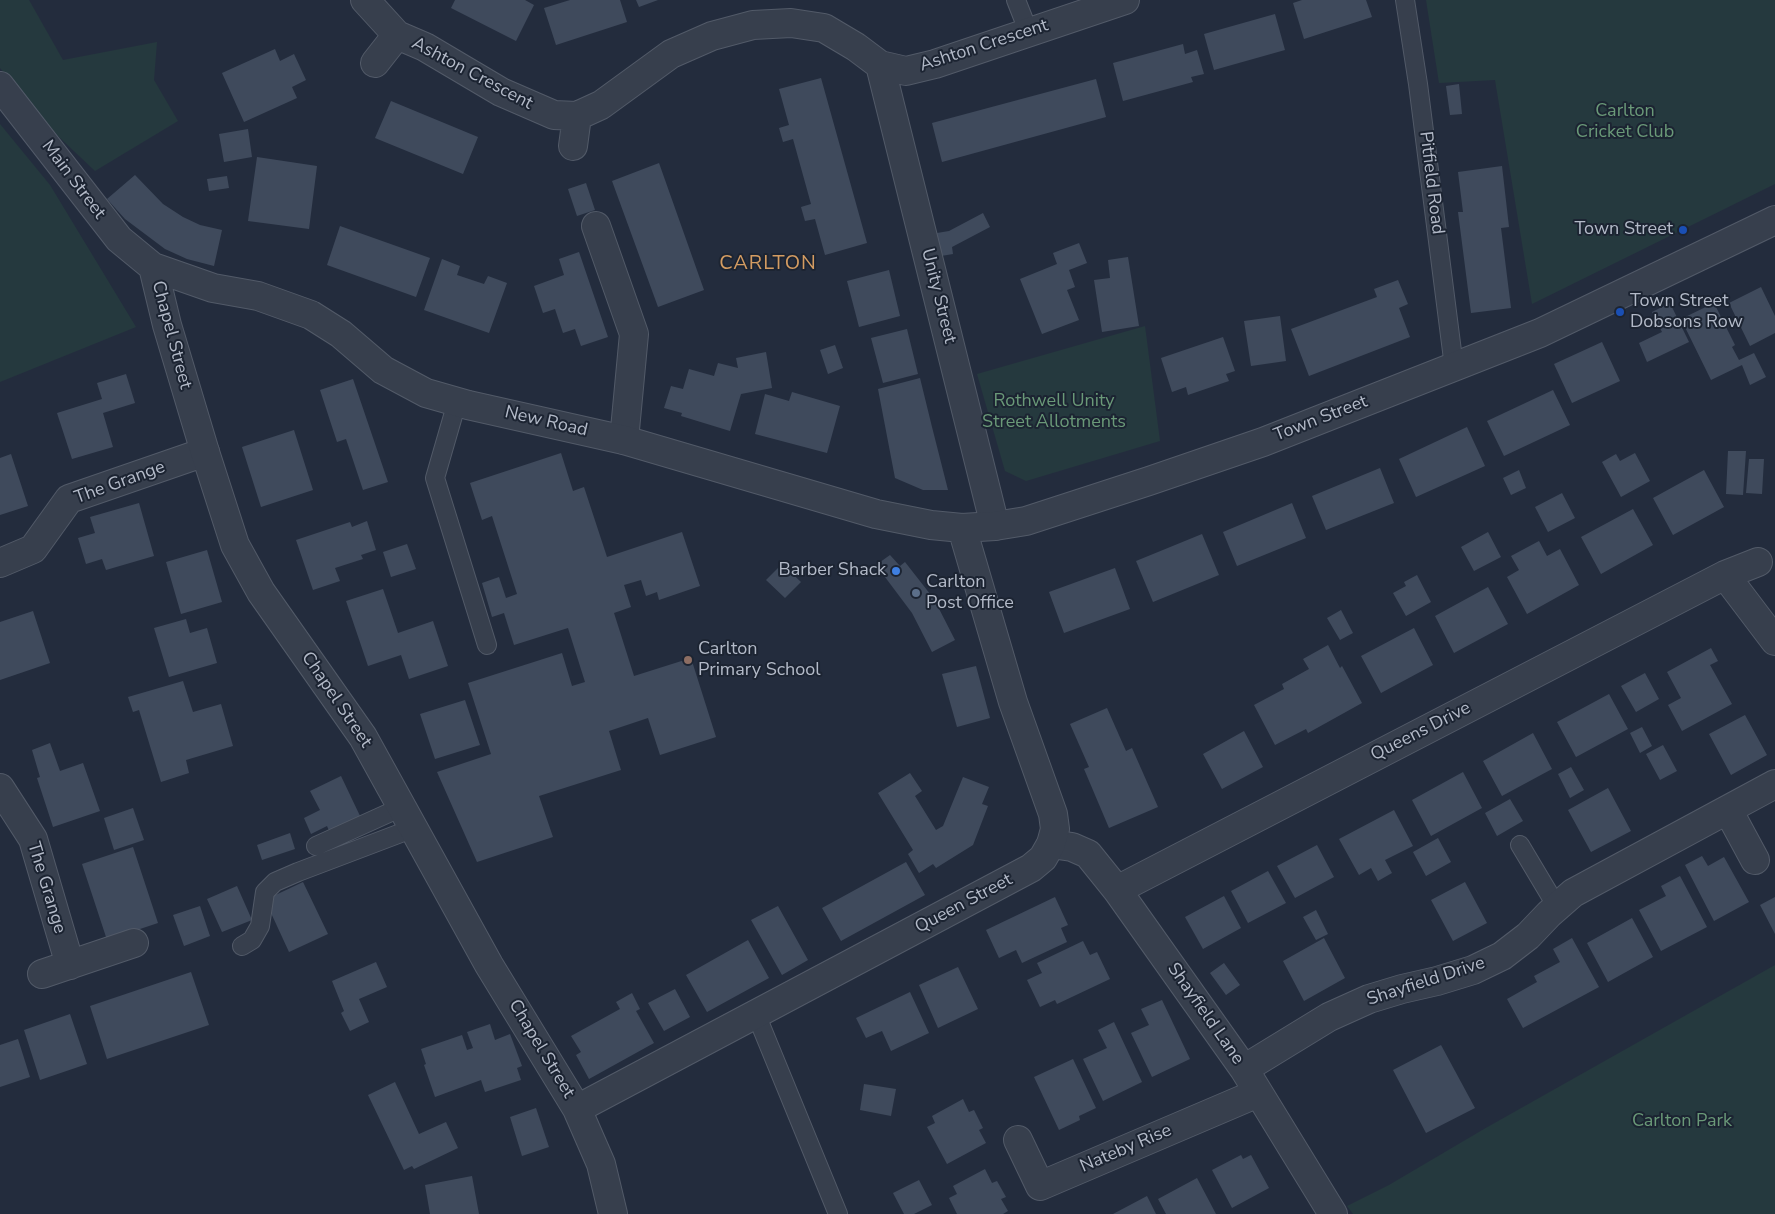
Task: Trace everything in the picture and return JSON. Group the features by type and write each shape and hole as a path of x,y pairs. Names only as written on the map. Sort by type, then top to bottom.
{"street":[{"name":"Ashton Crescent","path":"365,0 397,35 425,47 513,99 554,115 577,116 601,105 671,54 712,36 753,25 791,23 824,28 856,47 880,65 906,71 935,64 1125,0"},
{"name":"Ashton Crescent","path":"375,63 397,35"},
{"name":"Unity Street","path":"880,65 995,526"},
{"name":"Main Street","path":"0,86 119,239 152,267"},
{"path":"573,146 577,116"},
{"name":"Town Street","path":"962,528 995,526 1026,521 1263,442 1540,333 1775,220"},
{"path":"596,226 634,334 624,440"},
{"name":"New Road","path":"152,267 213,288 258,296 311,315 341,334 383,370 426,393 457,402 624,440 876,514 931,525 962,528"},
{"name":"Chapel Street","path":"152,267 167,325 235,545 261,592 363,736 489,964 577,1109 601,1164 613,1214"},
{"name":"The Grange","path":"0,563 33,549 70,499 205,452"},
{"path":"962,528 1013,702 1053,814 1055,830 1051,844"},
{"name":"Queens Drive","path":"1117,890 1725,575 1758,562"},
{"path":"1725,575 1775,641"},
{"name":"Shayfield Drive","path":"1244,1069 1329,1017 1369,999 1473,970 1502,956 1528,936 1572,893 1775,784"},
{"name":"The Grange","path":"0,788 33,839 70,965"},
{"path":"1728,810 1755,860"},
{"name":"Shayfield Lane","path":"1051,844 1072,847 1088,854 1117,890 1244,1069 1333,1214"},
{"name":"Queen Street","path":"577,1109 1031,868 1043,858 1051,844"},
{"path":"42,974 134,943"},
{"name":"Nateby Rise","path":"1018,1140 1040,1186 1258,1092"}],"lane":[{"path":"1016,0 1029,33"},
{"name":"Pitfield Road","path":"1405,0 1418,84 1454,367"},
{"path":"457,402 435,478 487,645"},
{"path":"316,846 408,817"},
{"path":"242,946 252,940 260,926 265,892 274,882 408,817"},
{"path":"1520,846 1557,907"},
{"path":"756,1014 838,1214"}],"green space":[{"path":"0,0 29,0 63,60 157,42 154,80 178,121 95,171 59,137 0,68"},
{"name":"Carlton Cricket Club","path":"1426,0 1775,0 1775,184 1532,304 1495,80 1439,83"},
{"path":"0,124 50,185 136,327 0,382"},
{"name":"Rothwell Unity Street Allotments","path":"1145,326 1160,441 1026,481 1005,471 977,374"},
{"name":"Carlton Park","path":"1775,965 1775,1214 1353,1214 1347,1206 1389,1185 1484,1129"}],"building":[{"path":"455,0 525,0 534,5 516,41 451,8"},
{"path":"570,0 620,0 627,22 556,45 544,8"},
{"path":"636,0 658,0 639,7"},
{"path":"1302,0 1366,0 1372,17 1304,39 1293,3"},
{"path":"1275,14 1285,50 1214,70 1204,34"},
{"path":"1183,44 1185,54 1197,50 1204,74 1191,77 1193,82 1123,101 1113,63"},
{"path":"275,49 280,61 294,54 306,80 292,87 297,98 244,122 222,73"},
{"path":"821,78 867,243 825,255 815,219 805,221 801,207 811,204 793,139 783,142 779,128 789,125 779,89"},
{"path":"1096,79 1106,117 942,162 932,123"},
{"path":"1459,84 1462,114 1450,115 1446,86"},
{"path":"391,101 478,137 463,174 375,138"},
{"path":"248,129 252,157 224,162 219,134"},
{"path":"257,157 317,166 309,229 248,221"},
{"path":"659,163 704,290 658,307 612,181"},
{"path":"1502,166 1509,227 1501,228 1511,308 1471,313 1458,212 1463,212 1458,172"},
{"path":"135,175 163,204 183,217 200,225 222,230 214,266 187,259 165,249 125,219 107,199"},
{"path":"227,176 229,188 209,191 207,179"},
{"path":"586,183 595,210 577,216 568,189"},
{"path":"983,213 990,227 952,247 953,254 941,256 937,233 949,231"},
{"path":"340,226 430,258 416,297 327,265"},
{"path":"1079,243 1087,263 1069,270 1075,287 1067,290 1079,320 1042,334 1020,279 1057,264 1053,253"},
{"path":"579,252 608,337 581,346 575,329 563,333 555,309 543,313 534,286 564,275 559,259"},
{"path":"1128,257 1139,326 1102,332 1094,280 1110,278 1108,260"},
{"path":"442,259 460,266 457,275 484,284 488,276 507,283 489,333 424,310"},
{"path":"889,270 900,316 859,327 847,281"},
{"path":"1398,280 1408,304 1399,308 1410,337 1309,376 1291,329 1377,297 1374,289"},
{"path":"1761,287 1775,316 1775,333 1750,346 1729,303"},
{"path":"1670,303 1689,342 1647,362 1639,343 1662,332 1652,312"},
{"path":"1714,303 1735,345 1732,347 1739,360 1754,353 1766,377 1750,385 1742,365 1711,380 1681,319"},
{"path":"1280,316 1286,361 1251,366 1244,321"},
{"path":"907,329 918,374 883,383 871,338"},
{"path":"1223,337 1235,371 1226,374 1229,381 1188,395 1186,387 1172,392 1161,358"},
{"path":"1602,342 1620,381 1572,403 1554,364"},
{"path":"835,345 843,368 828,374 820,350"},
{"path":"766,352 772,388 741,394 730,431 681,416 682,413 664,408 671,386 683,389 689,369 714,376 718,363 738,368 736,358"},
{"path":"126,374 135,403 103,413 113,447 72,459 57,413 102,399 97,383"},
{"path":"920,378 948,490 923,490 895,478 878,389"},
{"path":"353,379 388,482 363,490 346,439 337,442 320,390"},
{"path":"1553,390 1570,425 1504,456 1487,421"},
{"path":"792,392 840,406 827,453 755,434 765,394 789,401"},
{"path":"1467,427 1485,466 1416,497 1399,459"},
{"path":"294,430 313,490 261,507 242,447"},
{"path":"1728,451 1746,451 1743,495 1726,494"},
{"path":"561,453 573,491 584,487 607,557 682,532 700,586 659,600 657,592 646,596 641,580 624,585 631,607 614,613 634,676 691,658 716,737 660,755 648,718 609,731 621,770 539,796 553,837 477,862 437,772 491,754 468,683 562,653 572,686 585,682 568,628 514,645 504,613 492,617 482,583 499,577 506,598 517,594 492,516 482,520 470,483"},
{"path":"1635,453 1650,481 1621,497 1602,462 1616,454 1620,461"},
{"path":"11,454 28,506 0,515 0,458"},
{"path":"1749,459 1764,459 1762,494 1746,493"},
{"path":"1380,468 1394,503 1326,530 1312,496"},
{"path":"1519,470 1526,488 1511,495 1503,478"},
{"path":"1704,470 1724,507 1673,535 1653,498"},
{"path":"1562,493 1575,518 1548,532 1535,507"},
{"path":"139,503 154,556 106,570 102,559 86,564 78,538 95,533 90,517"},
{"path":"1292,503 1306,538 1237,566 1223,532"},
{"path":"1633,509 1653,545 1601,574 1581,537"},
{"path":"367,521 376,550 361,555 363,559 335,568 340,581 313,590 296,540 350,522 352,527"},
{"path":"1488,532 1501,557 1474,571 1461,547"},
{"path":"1202,534 1219,575 1153,602 1136,561"},
{"path":"1539,541 1547,556 1560,549 1579,585 1527,614 1507,577 1519,570 1511,556"},
{"path":"407,544 416,569 391,577 383,552"},
{"path":"207,550 222,602 181,614 166,562"},
{"path":"890,555 900,566 905,562 934,599 955,640 932,652 912,613 876,565"},
{"path":"782,564 801,582 785,598 766,580"},
{"path":"1115,568 1130,609 1064,633 1049,592"},
{"path":"1417,575 1431,602 1406,616 1393,593 1406,586 1404,582"},
{"path":"1488,587 1508,624 1454,653 1435,616"},
{"path":"383,589 398,633 433,621 448,666 409,679 401,655 368,666 346,601"},
{"path":"1341,610 1353,633 1340,640 1327,618"},
{"path":"33,611 50,663 0,680 0,622"},
{"path":"186,619 190,633 207,628 217,663 169,677 154,628"},
{"path":"1414,628 1433,665 1381,693 1361,656"},
{"path":"1328,645 1362,703 1308,733 1306,729 1275,745 1254,705 1284,689 1282,684 1309,669 1303,659"},
{"path":"1711,648 1718,661 1710,665 1732,704 1682,731 1668,705 1681,698 1667,672"},
{"path":"976,666 990,718 957,727 942,674"},
{"path":"1645,673 1659,699 1636,712 1621,686"},
{"path":"183,681 193,712 221,704 233,746 186,760 189,773 161,782 139,710 133,712 128,697"},
{"path":"1609,694 1628,729 1576,757 1557,722"},
{"path":"465,700 480,745 435,759 420,714"},
{"path":"1107,708 1126,751 1132,748 1158,807 1109,828 1084,769 1089,767 1070,724"},
{"path":"1745,715 1767,755 1731,775 1709,734"},
{"path":"1642,727 1652,746 1640,753 1630,733"},
{"path":"1244,731 1263,767 1222,789 1203,754"},
{"path":"1533,733 1552,769 1502,796 1483,761"},
{"path":"50,743 60,771 83,763 100,811 53,827 37,778 40,777 32,750"},
{"path":"1663,745 1677,771 1660,780 1646,754"},
{"path":"1571,767 1584,790 1570,798 1558,774"},
{"path":"1463,772 1482,808 1431,836 1412,800"},
{"path":"910,773 922,791 915,796 936,830 943,826 963,777 989,787 982,804 988,806 973,845 936,868 933,864 919,873 908,854 913,850 878,793"},
{"path":"341,776 361,818 330,833 327,826 311,834 304,818 320,810 310,791"},
{"path":"1608,788 1631,831 1591,852 1568,810"},
{"path":"1510,799 1523,821 1497,836 1485,813"},
{"path":"133,808 144,840 114,850 104,818"},
{"path":"1394,810 1413,846 1385,860 1392,873 1378,881 1371,868 1359,875 1339,839"},
{"path":"290,833 295,849 262,860 257,845"},
{"path":"1438,838 1451,862 1426,876 1413,852"},
{"path":"1317,845 1334,877 1295,898 1277,866"},
{"path":"133,847 158,923 107,940 82,864"},
{"path":"1702,856 1708,866 1724,857 1749,902 1714,921 1685,865"},
{"path":"906,862 925,895 841,941 822,908"},
{"path":"1268,871 1286,903 1248,923 1231,891"},
{"path":"1680,876 1707,927 1661,951 1639,910 1666,896 1661,886"},
{"path":"303,882 328,934 289,952 265,900"},
{"path":"1465,882 1487,923 1453,941 1431,900"},
{"path":"237,886 252,920 222,932 207,899"},
{"path":"1224,896 1241,928 1203,949 1185,917"},
{"path":"1055,897 1068,925 1061,928 1067,942 1022,963 1016,950 999,958 986,930"},
{"path":"1775,897 1775,934 1760,905"},
{"path":"200,906 210,936 184,946 173,915"},
{"path":"778,906 808,960 782,975 751,920"},
{"path":"1316,910 1328,934 1316,940 1303,917"},
{"path":"1632,918 1653,957 1608,982 1587,943"},
{"path":"1324,938 1345,978 1304,1001 1283,961"},
{"path":"1572,938 1599,987 1523,1028 1507,999 1537,982 1534,976 1560,962 1553,949"},
{"path":"748,940 769,978 707,1012 686,975"},
{"path":"1083,941 1090,955 1097,952 1110,979 1057,1004 1055,1000 1040,1007 1027,980 1042,973 1037,963"},
{"path":"376,962 387,987 359,999 369,1022 350,1031 341,1013 344,1011 332,981"},
{"path":"1224,963 1240,985 1226,995 1210,973"},
{"path":"958,967 978,1009 938,1028 919,985"},
{"path":"191,972 209,1025 107,1059 90,1006"},
{"path":"675,989 690,1017 664,1031 648,1003"},
{"path":"910,992 929,1033 891,1051 882,1031 866,1038 856,1018"},
{"path":"632,993 640,1009 636,1011 654,1043 589,1079 576,1055 581,1052 571,1036 620,1009 616,1002"},
{"path":"1162,1000 1190,1059 1152,1077 1131,1033 1149,1025 1141,1009"},
{"path":"70,1014 87,1064 40,1080 24,1030"},
{"path":"1114,1022 1142,1082 1103,1101 1083,1059 1107,1048 1098,1030"},
{"path":"490,1024 495,1040 510,1034 522,1066 517,1068 521,1080 485,1092 481,1080 435,1097 424,1065 426,1064 421,1049 462,1035 467,1050 473,1048 467,1032"},
{"path":"18,1039 30,1077 0,1087 0,1045"},
{"path":"1441,1045 1475,1108 1426,1133 1393,1070"},
{"path":"1073,1059 1096,1108 1079,1116 1080,1120 1059,1130 1034,1077"},
{"path":"395,1082 419,1134 446,1122 458,1148 414,1169 412,1166 404,1170 368,1095"},
{"path":"864,1084 896,1089 891,1116 860,1110"},
{"path":"963,1099 969,1112 974,1110 983,1128 979,1130 986,1143 947,1164 927,1127 935,1123 932,1116"},
{"path":"536,1108 549,1147 522,1156 510,1117"},
{"path":"1241,1155 1243,1159 1251,1155 1269,1188 1232,1208 1212,1170"},
{"path":"985,1169 992,1183 997,1181 1006,1197 1001,1199 1008,1211 1003,1214 957,1214 949,1198 957,1194 953,1186"},
{"path":"472,1176 479,1214 430,1214 425,1185"},
{"path":"1197,1178 1216,1214 1166,1214 1158,1199"},
{"path":"919,1180 932,1205 914,1214 904,1214 893,1193"},
{"path":"1147,1196 1156,1214 1113,1214"}],"place":[{"name":"Town Street","path":"1683,230"},
{"name":"Town Street Dobsons Row","path":"1620,312"},
{"name":"Barber Shack","path":"896,571"},
{"name":"Carlton Post Office","path":"916,593"},
{"name":"Carlton Primary School","path":"688,660"}],"district":[{"name":"CARLTON","path":"768,264"}]}
